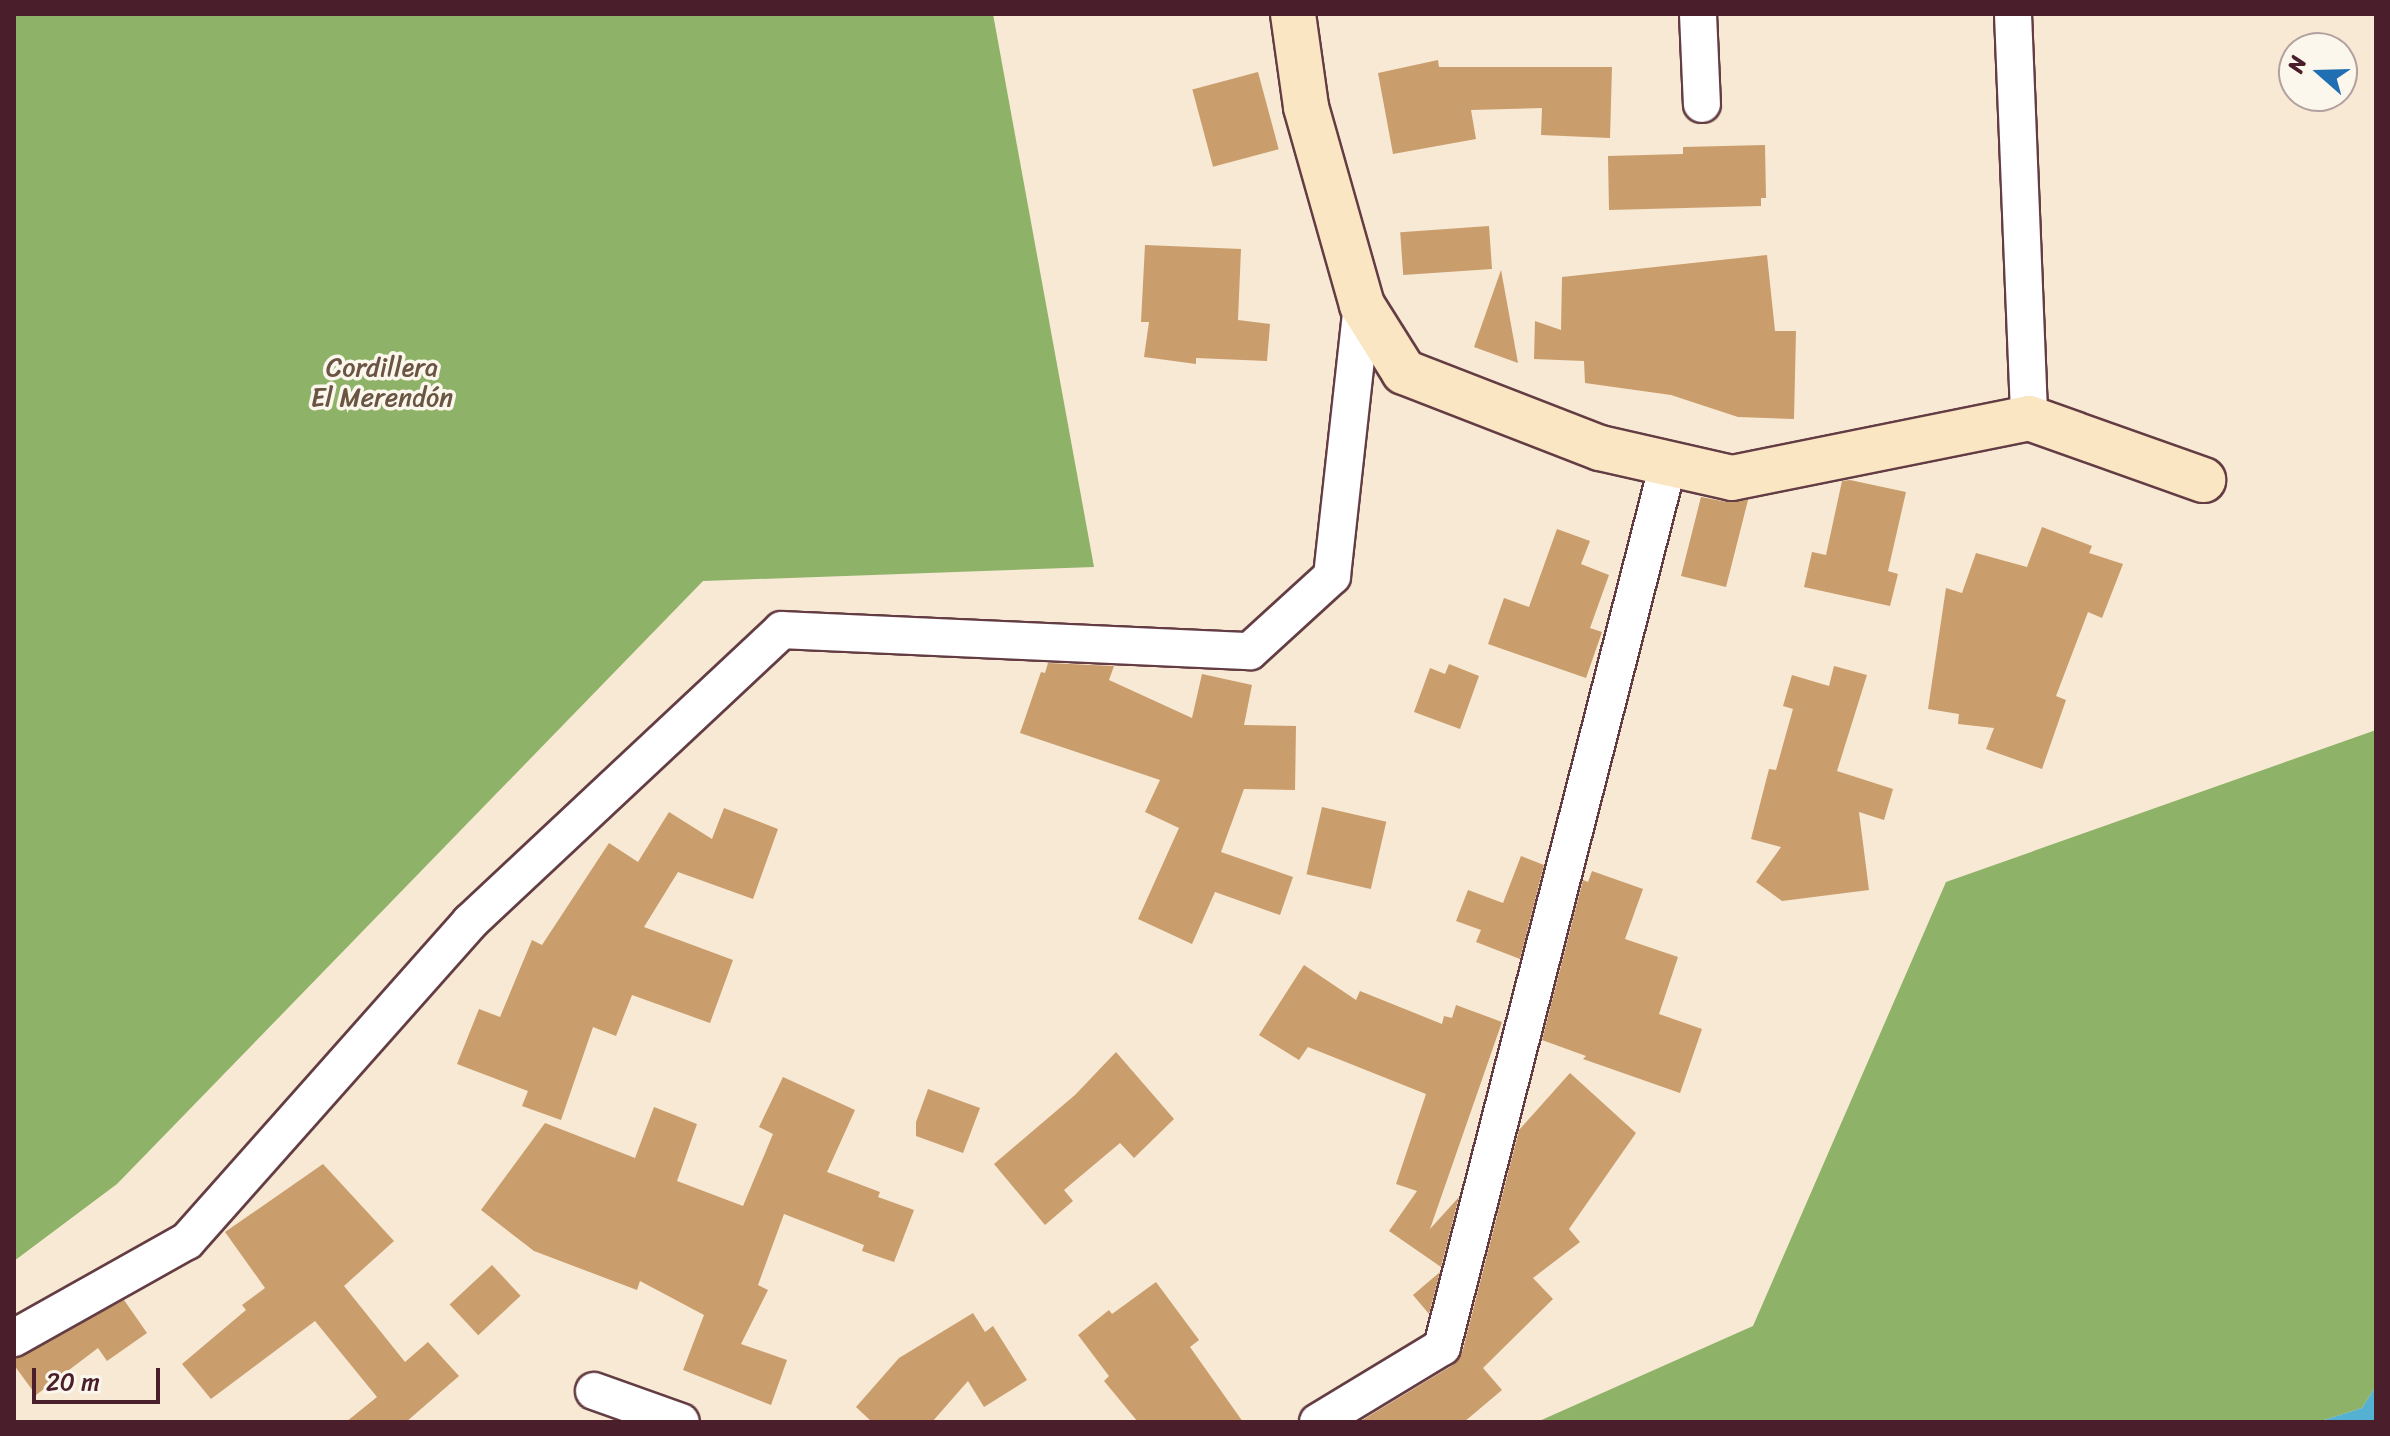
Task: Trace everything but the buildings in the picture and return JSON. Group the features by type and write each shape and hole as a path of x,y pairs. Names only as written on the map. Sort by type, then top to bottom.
{"street":[{"path":"1293,14 1306,107 1362,305 1404,372 1600,448 1732,478 2029,418 2203,480"},
{"path":"1698,14 1702,104"},
{"path":"2013,14 2029,418"},
{"path":"14,1338 187,1241 470,922 782,630 1250,651 1332,576 1362,305"},
{"path":"1318,1422 1442,1347 1668,464"},
{"path":"594,1391 681,1422"}],"green space":[{"name":"Cordillera El Merendón","path":"14,14 993,14 1094,567 703,581 117,1184 14,1261"},
{"path":"2376,730 2376,1386 2362,1408 2318,1422 1537,1422 1753,1326 1946,882"}],"water":[{"path":"2376,1386 2376,1422 2318,1422 2362,1408"}]}
